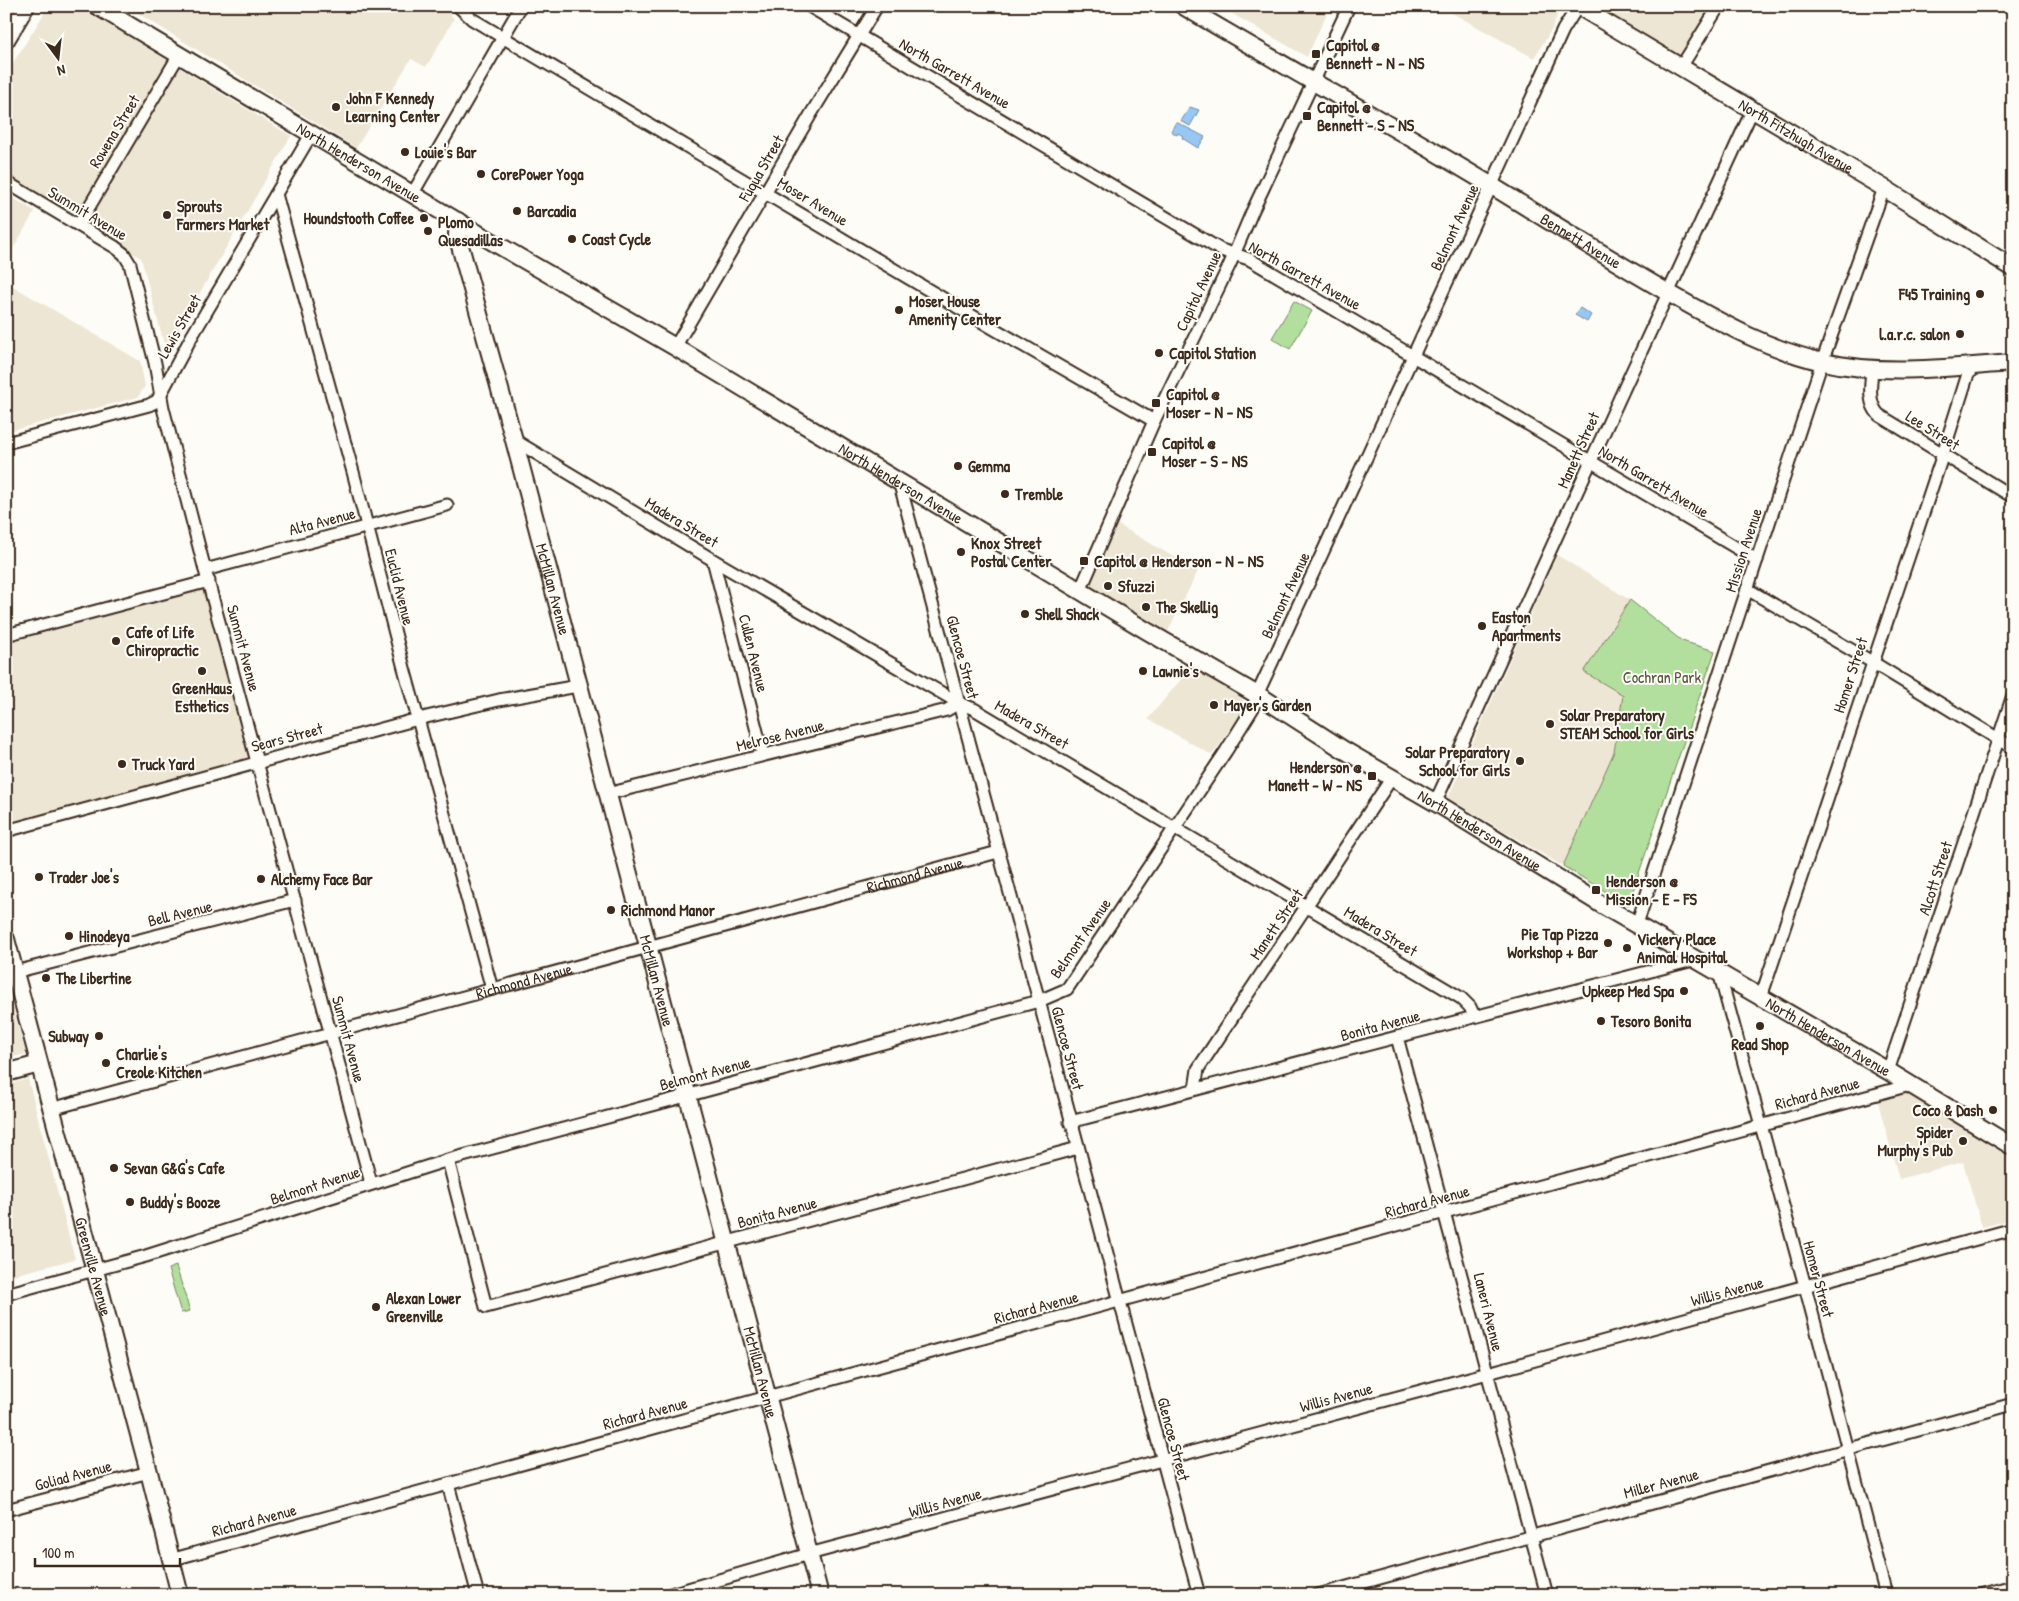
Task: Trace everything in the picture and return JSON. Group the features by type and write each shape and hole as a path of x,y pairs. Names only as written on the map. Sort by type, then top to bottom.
{"street":[{"path":"6,40 26,6"},
{"name":"North Henderson Avenue","path":"96,6 458,221 675,347 1080,591 1257,695 1391,779 1436,803 2013,1147"},
{"name":"Moser Avenue","path":"458,6 472,19 1000,332 1154,421"},
{"path":"413,193 522,6"},
{"name":"North Garrett Avenue","path":"810,6 1221,250 1250,259 1757,560"},
{"name":"Fuqua Street","path":"675,347 858,35 877,6"},
{"name":"Bennett Avenue","path":"1183,6 1491,185 1581,242 1668,293 1757,341 1822,362 1872,369 1916,369 2013,363"},
{"name":"Capitol Avenue","path":"1080,591 1154,421 1349,6"},
{"name":"North Fitzhugh Avenue","path":"1578,6 1884,188 2013,268"},
{"name":"Belmont Avenue","path":"6,1294 96,1271 448,1160 1039,1001 1067,989 1253,708 1257,695 1491,185 1563,30 1578,6"},
{"path":"1681,67 1719,6"},
{"name":"Rowena Street","path":"79,224 179,55"},
{"name":"Manett Street","path":"1436,803 1752,111"},
{"name":"Lewis Street","path":"6,443 149,405 157,401 192,336 312,133"},
{"name":"Summit Avenue","path":"6,182 115,247 124,254 130,264 162,392 163,408 371,1183"},
{"name":"Mission Avenue","path":"1637,924 1822,362 1884,188"},
{"name":"Euclid Avenue","path":"276,194 492,989"},
{"name":"McMillan Avenue","path":"458,221 457,235 514,440 820,1595"},
{"name":"Homer Street","path":"1761,997 1967,377 1973,366"},
{"name":"Lee Street","path":"1872,369 1870,395 1873,409 1879,415 2013,497"},
{"name":"Madera Street","path":"514,440 713,560 959,703 974,709 1461,998 1470,1007 1474,1016"},
{"name":"Glencoe Street","path":"899,481 1070,1122 1199,1595"},
{"name":"Alta Avenue","path":"6,635 367,525 447,505"},
{"name":"Cullen Avenue","path":"713,560 763,755"},
{"path":"1747,589 2013,748"},
{"name":"Sears Street","path":"6,830 418,719 499,700 578,686"},
{"name":"Alcott Street","path":"1888,1071 2013,695"},
{"name":"Melrose Avenue","path":"607,794 947,710 959,703"},
{"name":"Manett Street","path":"1195,1089 1198,1069 1391,779"},
{"name":"Richmond Avenue","path":"51,1109 998,852"},
{"name":"Bell Avenue","path":"15,972 295,900"},
{"name":"Greenville Avenue","path":"6,939 96,1271 180,1595"},
{"name":"Bonita Avenue","path":"1070,1122 1697,959"},
{"name":"Homer Street","path":"1719,972 1805,1286 1886,1595"},
{"name":"Laneri Avenue","path":"1397,1037 1446,1213 1547,1595"},
{"path":"6,1073 39,1064"},
{"name":"Richard Avenue","path":"170,1560 1910,1085"},
{"name":"Bonita Avenue","path":"448,1160 486,1307 1078,1148"},
{"name":"Willis Avenue","path":"667,1595 809,1554 1163,1461 2013,1229"},
{"name":"Miller Avenue","path":"1318,1595 2013,1404"},
{"name":"Goliad Avenue","path":"6,1510 149,1472"},
{"path":"448,1484 478,1595"},
{"path":"1980,1595 2013,1586"}],"shaded area":[{"path":"49,6 78,6 291,136 166,351 141,258 6,174 6,74"},
{"name":"John F Kennedy Learning Center","path":"126,6 444,6 454,19 426,67 411,59 356,148"},
{"path":"1234,6 1330,6 1307,57 1231,13"},
{"path":"1455,6 1547,6 1558,13 1552,29 1534,58 1452,13"},
{"path":"1593,6 1711,6 1681,57"},
{"path":"6,194 35,211 6,261"},
{"path":"6,282 140,361 145,386 138,397 6,432"},
{"path":"1117,524 1198,571 1165,637 1093,591 1089,585"},
{"name":"Solar Preparatory STEAM School for Girls","path":"1557,555 1630,600 1584,672 1623,695 1614,752 1563,866 1448,798"},
{"path":"203,590 248,759 6,824 6,643"},
{"path":"1192,666 1242,699 1245,708 1212,755 1148,719"},
{"path":"6,983 26,1054 6,1059"},
{"path":"28,1079 75,1259 6,1277 6,1085"},
{"path":"1902,1094 1909,1094 1990,1142 1989,1145 2013,1159 2013,1219 1982,1227 1963,1162 1899,1179 1878,1102"}],"green space":[{"path":"1294,301 1312,311 1290,349 1272,338"},
{"name":"Cochran Park","path":"1630,600 1682,641 1715,651 1628,905 1563,866 1614,752 1623,695 1584,672"},
{"path":"176,1266 190,1311 181,1313 168,1269"}],"water":[{"path":"1190,107 1199,110 1190,126 1181,121"},
{"path":"1176,122 1205,137 1198,148 1182,138 1183,136 1171,131"},
{"path":"1580,308 1591,315 1587,322 1575,315"}],"place":[{"name":"Capitol @ Bennett - N - NS","path":"1316,54"},
{"name":"John F Kennedy Learning Center","path":"336,107"},
{"name":"Capitol @ Bennett - S - NS","path":"1307,116"},
{"name":"Louie's Bar","path":"405,152"},
{"name":"CorePower Yoga","path":"481,174"},
{"name":"Barcadia","path":"517,211"},
{"name":"Sprouts Farmers Market","path":"167,215"},
{"name":"Houndstooth Coffee","path":"424,218"},
{"name":"Plomo Quesadillas","path":"428,231"},
{"name":"Coast Cycle","path":"572,239"},
{"name":"F45 Training","path":"1980,294"},
{"name":"Moser House Amenity Center","path":"899,310"},
{"name":"l.a.r.c. salon","path":"1960,334"},
{"name":"Capitol Station","path":"1159,353"},
{"name":"Capitol @ Moser - N - NS","path":"1156,403"},
{"name":"Capitol @ Moser - S - NS","path":"1152,452"},
{"name":"Gemma","path":"958,466"},
{"name":"Tremble","path":"1005,494"},
{"name":"Knox Street Postal Center","path":"961,552"},
{"name":"Capitol @ Henderson - N - NS","path":"1084,561"},
{"name":"Sfuzzi","path":"1108,586"},
{"name":"The Skellig","path":"1146,607"},
{"name":"Shell Shack","path":"1025,614"},
{"name":"Easton Apartments","path":"1482,626"},
{"name":"Cafe of Life Chiropractic","path":"116,641"},
{"name":"GreenHaus Esthetics","path":"202,671"},
{"name":"Lawnie's","path":"1143,671"},
{"name":"Mayer's Garden","path":"1214,705"},
{"name":"Solar Preparatory STEAM School for Girls","path":"1550,724"},
{"name":"Solar Preparatory School for Girls","path":"1520,761"},
{"name":"Truck Yard","path":"122,764"},
{"name":"Henderson @ Manett - W - NS","path":"1372,776"},
{"name":"Trader Joe's","path":"39,877"},
{"name":"Alchemy Face Bar","path":"261,879"},
{"name":"Henderson @ Mission - E - FS","path":"1596,890"},
{"name":"Richmond Manor","path":"611,910"},
{"name":"Hinodeya","path":"69,936"},
{"name":"Pie Tap Pizza Workshop + Bar","path":"1608,943"},
{"name":"Vickery Place Animal Hospital","path":"1627,948"},
{"name":"The Libertine","path":"46,978"},
{"name":"Upkeep Med Spa","path":"1684,991"},
{"name":"Tesoro Bonita","path":"1601,1021"},
{"name":"Read Shop","path":"1760,1026"},
{"name":"Subway","path":"99,1036"},
{"name":"Charlie's Creole Kitchen","path":"106,1063"},
{"name":"Coco & Dash","path":"1993,1110"},
{"name":"Spider Murphy's Pub","path":"1963,1141"},
{"name":"Sevan G&G's Cafe","path":"114,1168"},
{"name":"Buddy's Booze","path":"130,1202"},
{"name":"Alexan Lower Greenville","path":"376,1307"}]}
